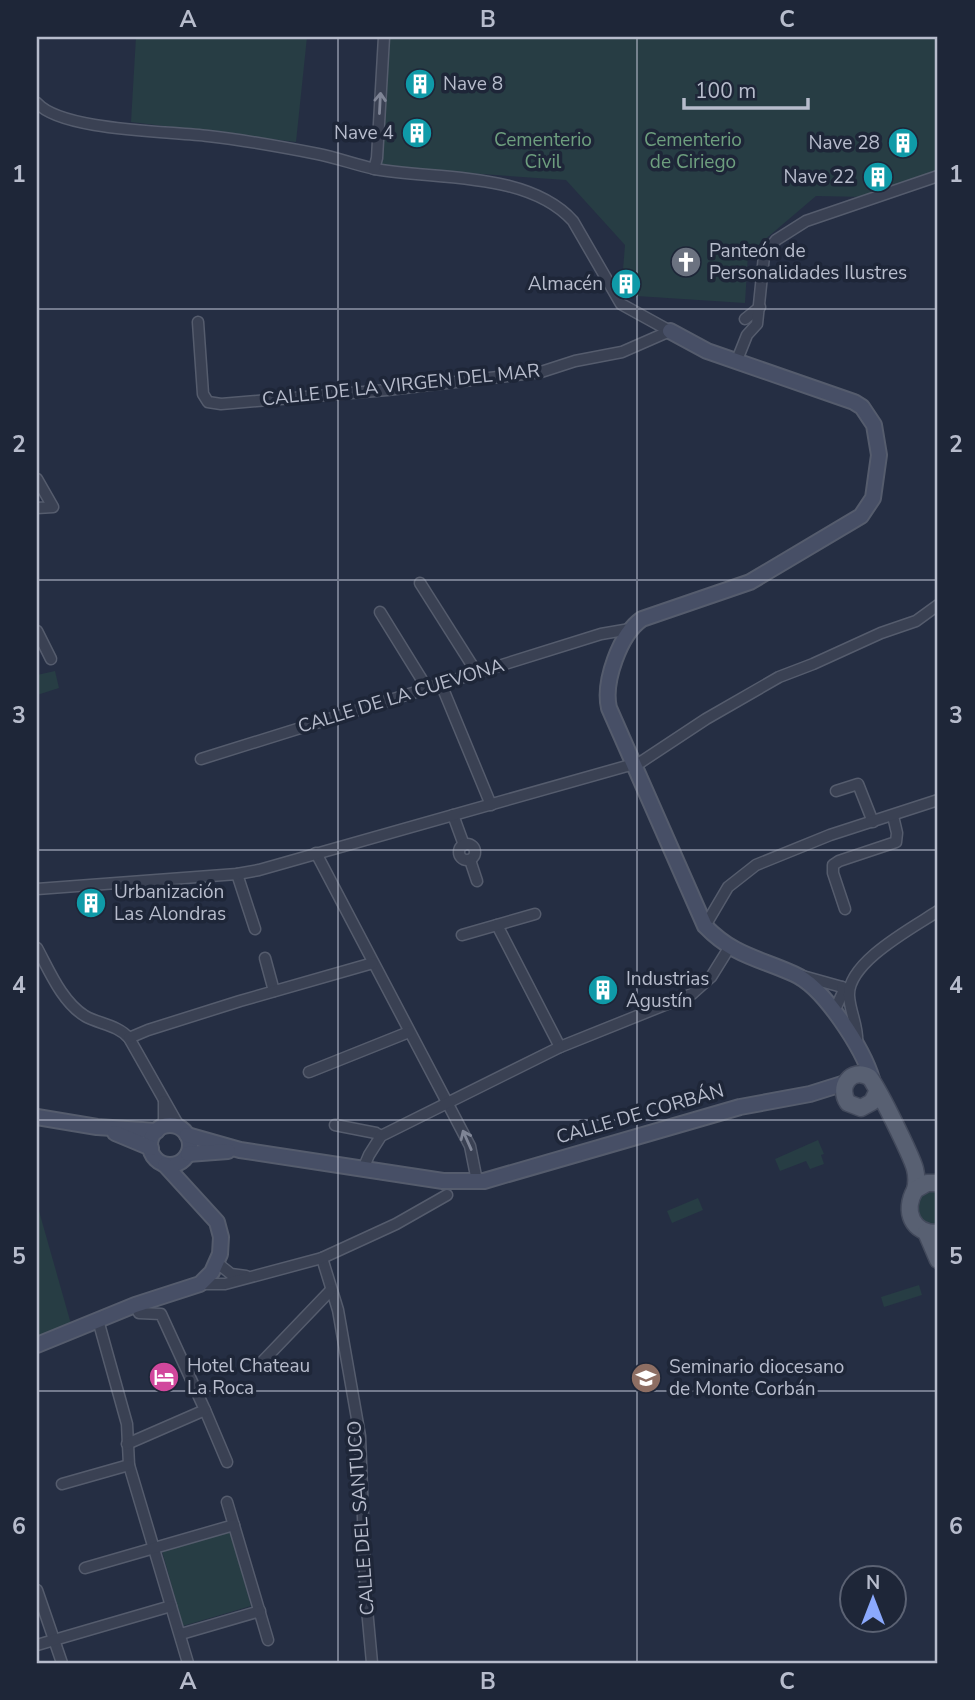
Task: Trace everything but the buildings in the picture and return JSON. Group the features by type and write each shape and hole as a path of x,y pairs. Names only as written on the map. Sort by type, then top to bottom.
{"main road":[{"path":"670,331 707,351 840,396 862,407 874,425 879,455 873,498 861,516 770,572 727,591 642,619 631,629 621,647 608,682 607,699 705,926 729,948 795,974 821,995 863,1055 890,1117 907,1145 937,1182"},
{"path":"858,1048 859,1065 843,1091 845,1100 851,1106 867,1106 890,1117"},
{"path":"849,1079 860,1075 875,1085"},
{"name":"CALLE DE CORBÁN","path":"240,1150 443,1181 480,1181 740,1107 810,1094 849,1079"},
{"path":"867,1106 872,1102 875,1085"},
{"name":"CALLE DE CORBÁN","path":"810,1094 845,1100"},
{"path":"37,1117 97,1127 161,1129 172,1125 240,1150"},
{"path":"97,1127 151,1148"},
{"path":"37,1345 210,1276 220,1254 221,1237 217,1222 165,1165 157,1160 151,1148 151,1140 161,1129"},
{"path":"184,1131 190,1145 185,1158 185,1186"},
{"path":"907,1145 917,1178 909,1203 909,1214 915,1225 932,1232 938,1260"},
{"path":"165,1165 185,1158 240,1150"},
{"path":"915,1190 927,1183 937,1182"}],"street":[{"path":"374,169 377,158 384,37"},
{"path":"37,103 42,109 69,119 219,137 320,155 374,169 484,181 519,190 562,209 582,234 621,304 670,331"},
{"path":"737,360 747,335 757,324 764,256 782,235 806,221 836,209 867,202 938,176"},
{"path":"745,318 760,307"},
{"name":"CALLE DE LA VIRGEN DEL MAR","path":"198,322 201,387 208,402 221,404 387,390 541,372 622,352 670,331"},
{"path":"37,479 53,507 37,508"},
{"path":"420,583 477,673"},
{"path":"37,889 237,874 259,870 641,762 706,719 779,677 881,632 916,621 938,605"},
{"path":"380,612 427,688"},
{"name":"CALLE DE LA CUEVONA","path":"201,759 601,634 631,629"},
{"path":"37,631 51,659"},
{"path":"601,634 611,634 621,647"},
{"path":"441,684 491,805"},
{"path":"836,791 859,784 873,822"},
{"path":"705,926 728,887 756,865 795,848 938,800"},
{"path":"453,815 464,845 459,855 470,860 477,881"},
{"path":"845,909 833,866 896,842 893,816"},
{"path":"316,853 470,1146 480,1181"},
{"path":"237,874 255,929"},
{"path":"858,1048 858,1032 849,996 855,976 878,952 938,911"},
{"path":"462,935 535,914"},
{"path":"497,925 561,1047"},
{"path":"37,948 73,1007 86,1016 123,1032 129,1038 184,1131"},
{"path":"363,1169 382,1136 561,1047 692,994 711,978 729,948"},
{"path":"265,958 274,991"},
{"path":"129,1038 274,991 373,963"},
{"path":"795,974 842,986"},
{"path":"821,995 842,986 855,976"},
{"path":"834,1012 843,992 842,986"},
{"path":"309,1072 409,1032"},
{"path":"161,1129 164,1101"},
{"path":"335,1125 382,1136"},
{"path":"210,1276 250,1277 322,1258 403,1221 447,1195"},
{"name":"CALLE DEL SANTUCO","path":"322,1258 338,1310 360,1436 366,1598 372,1663"},
{"path":"210,1276 231,1274 250,1277"},
{"path":"261,1363 331,1290"},
{"path":"135,1305 139,1313 160,1314 227,1462"},
{"path":"98,1320 127,1424 129,1465 188,1663"},
{"path":"127,1444 205,1410"},
{"path":"62,1484 129,1465"},
{"path":"227,1502 268,1640"},
{"path":"85,1568 234,1525"},
{"path":"37,1590 62,1663"},
{"path":"37,1645 171,1606"},
{"path":"181,1634 260,1611"}],"green space":[{"path":"136,37 307,37 296,142 131,122"},
{"name":"Cementerio de Ciriego","path":"387,37 938,37 938,171 866,197 816,196 748,254 745,303 621,295 625,245 566,180 381,167"},
{"path":"55,671 59,688 37,695 37,675"},
{"path":"818,1140 824,1154 821,1155 824,1164 810,1169 806,1161 780,1171 775,1159"},
{"path":"938,1188 938,1225 926,1223 918,1216 917,1200 920,1194"},
{"path":"698,1198 703,1210 672,1223 667,1211"},
{"path":"37,1204 71,1324 37,1336"},
{"path":"919,1285 922,1295 884,1307 881,1297"},
{"path":"230,1531 251,1606 183,1626 162,1551"}],"place":[{"name":"Nave 8","path":"420,84"},
{"name":"Nave 4","path":"417,133"},
{"name":"Nave 28","path":"903,143"},
{"name":"Nave 22","path":"878,177"},
{"name":"Panteón de Personalidades Ilustres","path":"686,262"},
{"name":"Almacén","path":"626,284"},
{"name":"Urbanización Las Alondras","path":"91,903"},
{"name":"Industrias Agustín","path":"603,990"},
{"name":"Hotel Chateau La Roca","path":"164,1377"},
{"name":"Seminario diocesano de Monte Corbán","path":"646,1378"}],"park label":[{"name":"Cementerio Civil","path":"543,151"}]}
